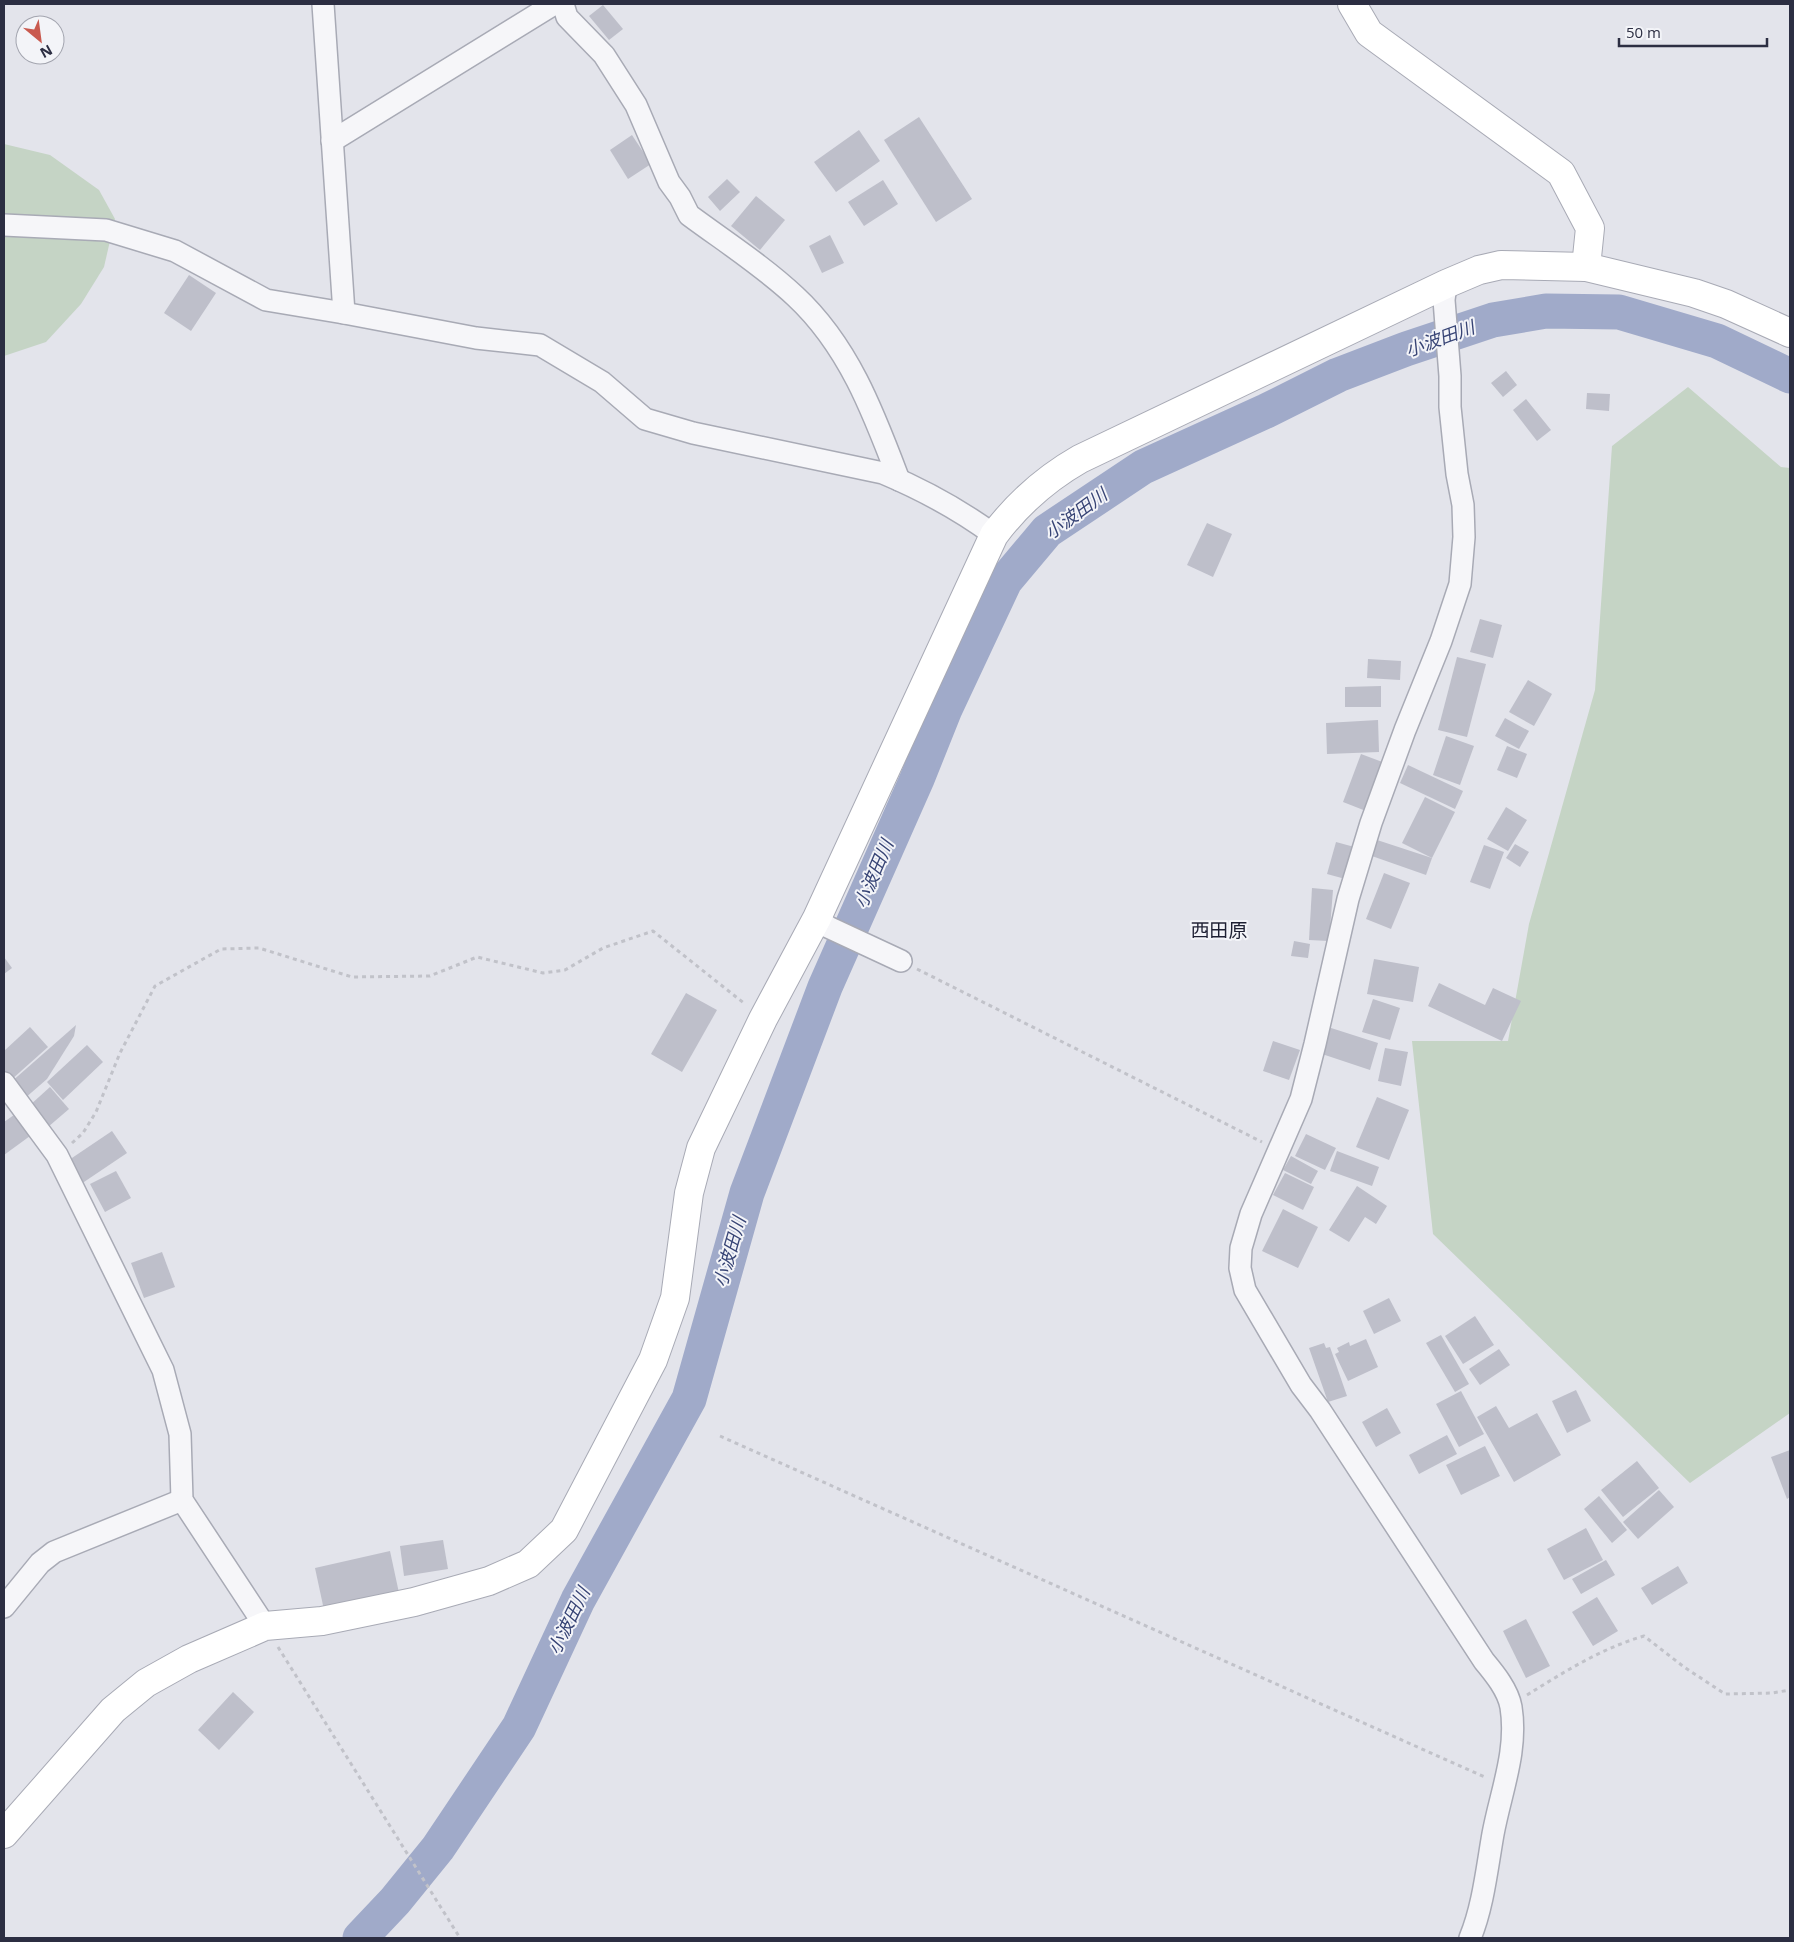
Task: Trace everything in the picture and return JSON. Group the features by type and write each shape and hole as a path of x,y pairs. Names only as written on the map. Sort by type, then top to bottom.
{"street":[{"path":"323,4 344,313"},
{"path":"332,141 554,4"},
{"path":"563,4 567,17 604,55 636,104 669,182 689,215 795,296 849,363 874,415 899,480"},
{"path":"1352,4 1369,33 1561,173 1590,228 1586,267"},
{"path":"4,225 106,230 175,251 266,300 476,338 540,345 602,382 645,419 692,433 883,473 973,520 994,535"},
{"path":"4,1834 113,1710 146,1683 189,1659 265,1626 322,1621 414,1602 489,1581 528,1564 564,1530 653,1360 675,1298 689,1193 701,1148 763,1018 822,923 994,535 1016,507 1049,477 1080,459 1445,292 1479,270 1501,264 1586,267 1694,293 1726,304 1790,332"},
{"path":"1445,292 1453,442 1464,505 1464,537 1460,584 1441,641 1405,730 1371,823 1348,899 1301,1099 1245,1231 1241,1248 1240,1268 1245,1290 1301,1385 1320,1410 1506,1692 1510,1705 1513,1732 1510,1762 1493,1833 1489,1862 1470,1938"},
{"path":"822,923 901,961"},
{"path":"4,1082 57,1155 163,1370 180,1434 182,1500 265,1626"},
{"path":"4,1607 40,1564 54,1552 182,1500"}],"path":[{"path":"57,1155 83,1133 96,1112 120,1053 155,986 221,949 259,948 352,977 430,976 478,957 543,973 565,970 604,948 653,931 763,1018"},
{"path":"901,961 1280,1151"},
{"path":"720,1436 1504,1786"},
{"path":"265,1626 460,1938"},
{"path":"1510,1705 1559,1675 1621,1643 1644,1636 1684,1667 1725,1694 1772,1693 1790,1690"}],"green space":[{"path":"4,144 50,155 99,190 115,219 104,267 81,304 46,342 4,356"},
{"path":"1688,387 1781,467 1790,468 1790,1413 1690,1483 1433,1234 1412,1041 1508,1041 1529,924 1595,690 1612,446"}],"building":[{"path":"603,5 623,29 609,40 589,16"},
{"path":"919,117 972,199 936,222 884,140"},
{"path":"859,130 880,161 836,192 814,162"},
{"path":"632,135 651,164 628,179 610,150"},
{"path":"727,179 740,192 720,211 708,197"},
{"path":"883,180 898,204 864,226 848,202"},
{"path":"756,196 785,220 760,250 731,226"},
{"path":"830,235 844,263 822,273 809,246"},
{"path":"189,275 216,293 191,331 164,313"},
{"path":"1506,371 1517,385 1503,397 1491,383"},
{"path":"1587,393 1610,394 1609,411 1586,409"},
{"path":"1526,399 1551,430 1537,441 1513,410"},
{"path":"1207,523 1232,534 1213,577 1187,565"},
{"path":"1480,619 1502,625 1493,658 1470,652"},
{"path":"1457,657 1486,664 1467,737 1438,730"},
{"path":"1368,659 1401,661 1400,680 1367,678"},
{"path":"1528,680 1552,694 1534,726 1509,712"},
{"path":"1381,686 1381,707 1345,707 1345,687"},
{"path":"1505,718 1529,731 1519,749 1495,736"},
{"path":"1378,720 1379,752 1327,754 1326,723"},
{"path":"1446,736 1474,746 1460,785 1433,775"},
{"path":"1507,746 1527,754 1517,778 1497,770"},
{"path":"1361,754 1385,763 1366,811 1343,802"},
{"path":"1408,765 1463,791 1455,809 1400,783"},
{"path":"1425,797 1455,812 1432,858 1402,843"},
{"path":"1506,807 1527,820 1508,851 1487,839"},
{"path":"1374,839 1432,858 1426,875 1369,855"},
{"path":"1336,842 1358,848 1349,880 1327,874"},
{"path":"1515,844 1529,852 1520,867 1506,858"},
{"path":"1484,845 1504,852 1490,889 1470,882"},
{"path":"1384,873 1410,883 1391,929 1366,919"},
{"path":"1312,888 1333,890 1329,941 1309,940"},
{"path":"1294,941 1310,944 1308,958 1291,956"},
{"path":"4,957 12,968 4,974"},
{"path":"1374,959 1419,967 1413,1002 1367,994"},
{"path":"1439,983 1485,1005 1493,988 1521,1001 1502,1041 1428,1006"},
{"path":"686,993 717,1010 682,1072 651,1054"},
{"path":"1373,999 1400,1008 1390,1040 1362,1032"},
{"path":"76,1025 74,1036 47,1079 24,1099 10,1083"},
{"path":"30,1027 48,1047 11,1080 4,1073 4,1051"},
{"path":"1328,1027 1378,1043 1370,1070 1319,1053"},
{"path":"1273,1041 1300,1050 1289,1080 1263,1071"},
{"path":"87,1045 103,1062 63,1100 47,1082"},
{"path":"1385,1048 1408,1052 1401,1086 1378,1081"},
{"path":"50,1087 69,1109 48,1127 29,1106"},
{"path":"1377,1097 1409,1110 1389,1160 1356,1147"},
{"path":"14,1115 30,1136 4,1155 4,1122"},
{"path":"112,1131 127,1153 81,1184 66,1162"},
{"path":"1306,1134 1336,1148 1325,1170 1295,1156"},
{"path":"1337,1151 1379,1167 1372,1186 1330,1171"},
{"path":"1291,1156 1318,1171 1311,1184 1283,1170"},
{"path":"116,1171 131,1198 105,1212 90,1184"},
{"path":"1285,1173 1314,1187 1303,1210 1273,1195"},
{"path":"1357,1186 1387,1206 1376,1224 1365,1217 1349,1242 1329,1230"},
{"path":"1283,1209 1318,1227 1298,1268 1262,1251"},
{"path":"162,1252 175,1287 144,1298 131,1263"},
{"path":"1389,1298 1401,1321 1374,1334 1363,1311"},
{"path":"1475,1316 1494,1345 1463,1364 1445,1336"},
{"path":"1441,1335 1469,1384 1455,1392 1426,1343"},
{"path":"1366,1339 1378,1367 1348,1381 1335,1354 1339,1352 1337,1348 1349,1342 1350,1346"},
{"path":"1324,1343 1326,1348 1330,1347 1347,1396 1328,1402 1309,1348"},
{"path":"1499,1349 1510,1365 1480,1385 1469,1369"},
{"path":"1576,1390 1591,1421 1567,1433 1552,1401"},
{"path":"1461,1391 1484,1434 1459,1447 1436,1404"},
{"path":"1496,1406 1509,1428 1537,1413 1561,1455 1514,1482 1477,1417"},
{"path":"1387,1408 1401,1433 1376,1447 1362,1422"},
{"path":"1447,1435 1457,1454 1419,1474 1409,1455"},
{"path":"1485,1446 1500,1476 1461,1495 1446,1465"},
{"path":"1790,1450 1790,1497 1787,1499 1771,1457"},
{"path":"1637,1461 1659,1488 1623,1517 1601,1490"},
{"path":"1659,1490 1674,1507 1638,1539 1623,1522"},
{"path":"1599,1496 1627,1530 1612,1543 1584,1509"},
{"path":"1586,1528 1603,1560 1564,1580 1547,1549"},
{"path":"443,1540 448,1569 404,1576 400,1546"},
{"path":"390,1551 399,1593 324,1610 315,1568"},
{"path":"1606,1560 1615,1575 1581,1594 1572,1579"},
{"path":"1678,1566 1688,1583 1652,1605 1641,1588"},
{"path":"1597,1597 1618,1631 1593,1646 1572,1612"},
{"path":"1526,1619 1550,1666 1526,1678 1503,1631"},
{"path":"233,1692 254,1712 219,1750 198,1730"}],"waterway":[{"name":"小波田川","path":"360,1938 395,1901 438,1848 519,1727 578,1600 689,1399 747,1193 825,987 917,779 945,709 1005,581 1047,531 1143,467 1266,411 1338,375 1406,349 1493,320 1546,311 1619,312 1717,341 1790,376"}],"district":[{"name":"西田原","path":"1219,930"}]}
